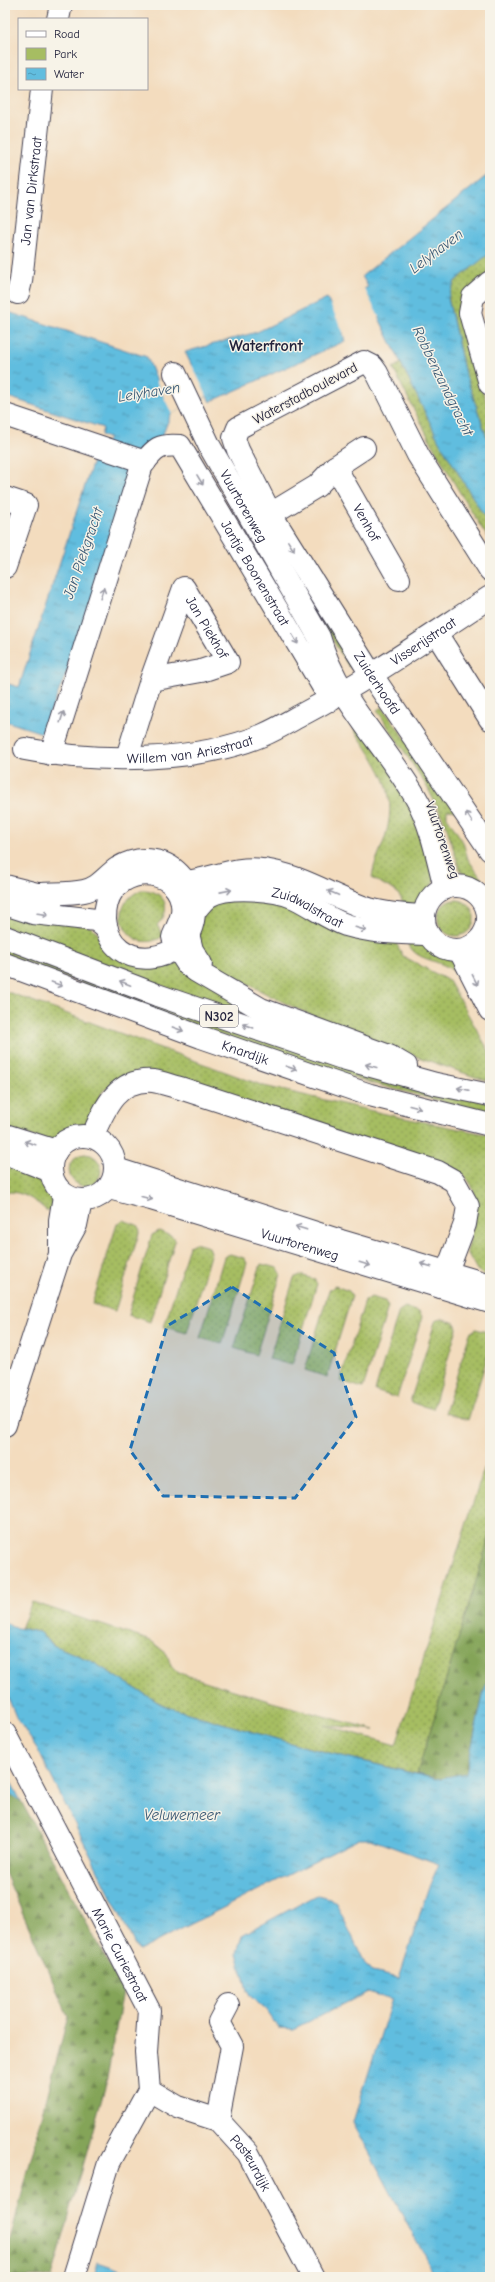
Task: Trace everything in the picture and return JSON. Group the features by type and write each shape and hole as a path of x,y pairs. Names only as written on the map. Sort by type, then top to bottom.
{"street":[{"path":"58,18 61,5"},
{"name":"Jan van Dirkstraat","path":"18,293 21,281 42,90"},
{"path":"490,282 473,297 470,305 470,313 490,384"},
{"name":"Waterstadboulevard","path":"262,518 234,438 238,428 364,362 372,366 377,373 418,455 490,570"},
{"name":"Vuurtorenweg","path":"175,373 210,447 262,518 319,637 334,651 350,688 428,795 444,834 452,887"},
{"path":"7,423 115,450 145,462 142,466 51,754"},
{"name":"Jantje Boonenstraat","path":"145,462 155,450 160,447 165,445 180,446 350,688"},
{"path":"262,518 317,486 335,467 364,448"},
{"name":"Venhof","path":"335,467 399,579"},
{"path":"5,498 26,505 5,567"},
{"name":"Zuiderhoofd","path":"262,518 350,688 490,850"},
{"name":"Visserijstraat","path":"350,688 490,597"},
{"path":"436,633 490,719"},
{"path":"128,757 151,680"},
{"name":"Willem van Ariestraat","path":"25,749 51,754 98,758 174,755 227,747 263,735 350,688"},
{"path":"5,904 33,913 96,920 107,929 120,948 142,958 157,957 183,941 194,912 192,894 161,862 143,860 118,868 109,886 106,905 107,929"},
{"name":"Zuidwalstraat","path":"178,879 249,868 293,876 368,908 400,915 425,925"},
{"path":"178,879 178,893 182,905 180,921 173,937 183,941"},
{"path":"5,886 38,894 83,891 109,886"},
{"path":"452,887 472,890 483,900 488,914 486,929 469,946 447,950 436,944 425,925 427,904 434,894 452,887"},
{"name":"Zuidwalstraat","path":"194,912 209,896 220,892 232,890 268,891 294,897 344,924 371,932 425,925"},
{"name":"Knardijk","path":"5,937 157,995 342,1058 436,1084 490,1095"},
{"name":"N302","path":"183,941 192,950 214,981 261,1009 389,1056 436,1084"},
{"path":"469,946 490,970"},
{"path":"469,946 490,1010"},
{"name":"Knardijk","path":"10,968 370,1096 490,1125"},
{"path":"92,1137 109,1100 118,1092 130,1085 152,1081 180,1088 438,1172 454,1181 468,1206 465,1224 444,1279"},
{"path":"5,1135 53,1161"},
{"path":"92,1137 109,1149 112,1179 96,1198 72,1198 57,1187 53,1161 71,1138 92,1137"},
{"path":"5,1153 28,1161 53,1161"},
{"name":"Vuurtorenweg","path":"112,1179 151,1199 444,1279 490,1285"},
{"path":"5,1425 60,1254 60,1220 72,1198"},
{"name":"Vuurtorenweg","path":"444,1279 490,1302"},
{"name":"Marie Curiestraat","path":"5,1734 149,2010 146,2052 149,2090"},
{"path":"218,2120 232,2046 219,2022 228,2005"},
{"path":"74,2277 109,2163 149,2090"},
{"name":"Pasteurdijk","path":"149,2090 178,2107 218,2120 248,2153 313,2277"}],"highlighted area":[{"path":"232,1287 334,1353 356,1417 295,1498 163,1496 130,1450 167,1326"}],"green space":[{"path":"490,252 490,271 473,287 475,369 490,412 490,447 464,370 448,297 455,281"},
{"path":"401,363 439,441 490,526 490,541 451,478 393,368"},
{"path":"229,448 230,451 226,454 354,664 349,667 219,452"},
{"path":"382,707 459,811 447,810 447,817 463,842 468,859 489,890 490,901 479,887 463,876 445,822 426,785 377,710"},
{"path":"360,722 403,786 435,878 424,898 411,906 405,906 397,892 372,878 374,867 386,834 390,803 388,790 383,777 353,728"},
{"path":"141,890 156,893 161,896 164,901 165,913 157,925 163,936 152,941 141,941 132,936 125,928 122,919 123,908 129,898"},
{"path":"245,894 292,904 394,939 403,956 449,981 490,1053 490,1081 415,1056 326,1022 269,995 213,963 204,955 199,945 198,932 201,917 210,906 216,902"},
{"path":"460,900 469,905 473,911 473,925 469,931 460,936 452,936 443,931 439,925 438,914 443,905 449,901"},
{"path":"5,911 92,927 106,943 175,957 280,1030 5,927"},
{"path":"406,937 428,944 437,953 459,963 481,1001 474,1005 465,986 456,973 446,966 418,955 408,945"},
{"path":"5,945 490,1104 490,1114 375,1084 220,1035 5,955"},
{"path":"5,991 264,1086 399,1117 490,1135 490,1280 477,1270 467,1252 476,1207 472,1186 465,1177 455,1169 444,1164 141,1074 103,1090 91,1117 84,1126 71,1134 50,1141 5,1129"},
{"path":"82,1154 88,1154 97,1158 101,1170 97,1182 88,1186 82,1186 73,1182 69,1173 69,1167 73,1158"},
{"path":"5,1159 39,1171 56,1197 57,1210 46,1210 22,1194 5,1192"},
{"path":"123,1220 137,1225 140,1230 115,1311 92,1304 117,1224"},
{"path":"159,1231 172,1236 175,1241 150,1322 128,1315 152,1235"},
{"path":"195,1243 209,1247 211,1252 187,1333 164,1327 189,1246"},
{"path":"230,1254 244,1258 247,1263 222,1344 200,1338 224,1257"},
{"path":"261,1264 278,1268 281,1274 256,1355 234,1348"},
{"path":"300,1275 314,1279 317,1284 292,1365 269,1359 294,1278"},
{"path":"335,1286 349,1291 352,1296 327,1377 305,1370 329,1290"},
{"path":"371,1297 385,1301 388,1307 363,1388 340,1381 365,1301"},
{"path":"405,1307 419,1312 422,1317 397,1398 375,1391 399,1311"},
{"path":"441,1318 455,1323 457,1328 433,1409 410,1402 435,1322"},
{"path":"476,1329 490,1333 490,1348 468,1420 445,1413 470,1333"},
{"path":"490,1450 490,1536 417,1774 297,1745 164,1706 91,1661 55,1646 39,1632 21,1628 32,1602 151,1641 167,1654 171,1666 179,1673 272,1702 375,1730 325,1725 396,1745"},
{"path":"490,1535 490,1675 484,1691 466,1774 436,1779 417,1774"},
{"path":"5,1791 21,1801 123,1991 106,2084 52,2277 5,2277 5,2259 68,2016 5,1873"}],"water":[{"path":"490,173 490,253 455,281 448,298 464,370 490,447 490,526 439,441 378,316 343,333 345,341 210,402 207,396 171,414 42,733 5,721 5,683 19,687 95,455 109,439 101,435 103,428 5,396 5,311 147,357 157,381 192,366 185,352 257,332 327,298 330,305 368,287 362,276"},
{"name":"Veluwemeer","path":"5,1622 12,1627 39,1632 53,1645 91,1661 164,1706 297,1745 436,1779 466,1773 484,1691 490,1675 490,2277 436,2277 353,2122 392,1999 368,1992 294,2029 278,2028 266,2010 251,1997 247,1990 237,1953 242,1935 317,1895 330,1898 336,1903 365,1963 372,1972 399,1978 428,1889 439,1864 370,1839 359,1839 138,1951 38,1750 16,1717 5,1690"},
{"path":"5,1771 21,1801 5,1791"},
{"path":"98,2262 141,2277 94,2277"}],"pier":[{"path":"364,288 379,317 344,334 330,304"},
{"path":"192,365 207,396 172,414 156,381"}],"district":[{"name":"Waterfront","path":"266,345"}],"water label":[{"name":"Lelyhaven","path":"436,251"},
{"name":"Robbenzandgracht","path":"443,381"},
{"name":"Lelyhaven","path":"149,392"},
{"name":"Jan Piekgracht","path":"83,553"}]}
